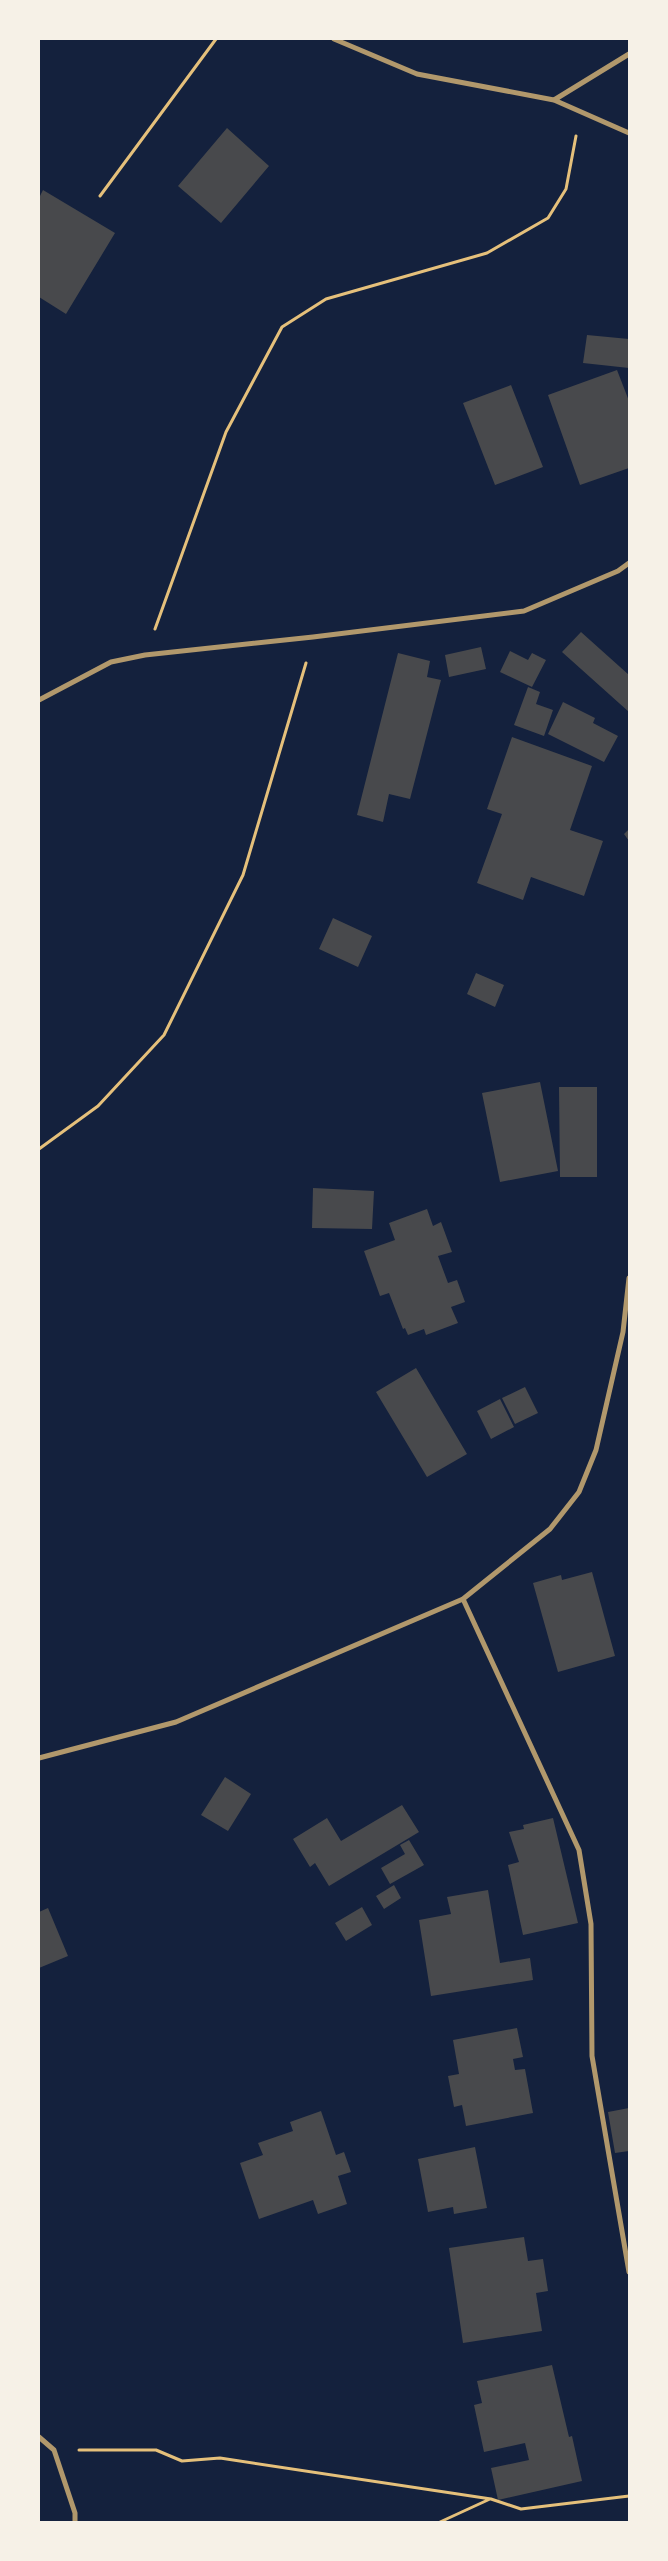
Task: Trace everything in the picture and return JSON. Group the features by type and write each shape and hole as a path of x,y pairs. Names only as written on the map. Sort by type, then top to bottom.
{"street":[{"path":"334,39 417,74 554,100 629,132"},
{"path":"554,100 629,54"},
{"path":"39,700 112,662 145,655 524,611 618,571 629,563"},
{"path":"39,1758 176,1722 463,1599 550,1529 579,1492 598,1441 623,1332 629,1278"},
{"path":"463,1599 579,1850 591,1924 592,2056 629,2272"},
{"path":"39,2437 54,2450 76,2513 76,2522"}],"path":[{"path":"100,196 216,39"},
{"path":"145,655 226,432 282,327 326,298 487,253 548,218 566,189 581,110"},
{"path":"39,1149 98,1106 164,1035 243,874 313,637"},
{"path":"54,2450 156,2450 182,2461 220,2458 491,2499 521,2509 629,2496"},
{"path":"440,2522 491,2499"}],"building":[{"path":"227,128 269,166 221,223 178,186"},
{"path":"43,190 115,233 66,314 39,297 39,198"},
{"path":"587,335 629,339 629,368 583,363"},
{"path":"617,370 629,401 629,468 580,485 548,395"},
{"path":"511,385 543,467 495,485 463,403"},
{"path":"581,632 629,675 629,712 562,652"},
{"path":"481,647 486,669 449,677 445,655"},
{"path":"510,651 528,660 532,653 546,660 532,687 500,672"},
{"path":"398,653 430,661 427,677 441,680 410,799 389,794 383,822 357,815"},
{"path":"528,687 540,692 536,704 553,710 544,736 514,725"},
{"path":"563,702 595,718 593,723 618,736 604,762 548,734"},
{"path":"512,737 592,766 570,830 603,841 584,896 531,877 523,900 477,883 502,814 487,809"},
{"path":"629,829 629,841 624,834"},
{"path":"333,918 372,936 358,967 319,949"},
{"path":"476,973 504,985 495,1007 467,994"},
{"path":"540,1082 558,1171 500,1182 482,1093"},
{"path":"559,1087 597,1087 597,1177 560,1177"},
{"path":"313,1188 374,1191 372,1229 312,1228"},
{"path":"427,1209 433,1226 441,1222 452,1252 438,1256 448,1283 457,1280 465,1302 451,1307 458,1323 426,1335 424,1329 408,1335 405,1328 403,1329 389,1293 380,1296 364,1251 395,1240 389,1223"},
{"path":"416,1368 467,1454 427,1477 376,1392"},
{"path":"525,1387 538,1413 515,1424 502,1398"},
{"path":"500,1399 514,1427 491,1439 477,1411"},
{"path":"592,1572 615,1656 558,1672 533,1583 561,1575 562,1580"},
{"path":"225,1777 251,1794 228,1831 201,1815"},
{"path":"402,1805 419,1832 329,1886 315,1863 310,1867 293,1839 327,1818 341,1841"},
{"path":"553,1818 578,1923 523,1935 508,1865 519,1862 509,1832 524,1829 523,1825"},
{"path":"409,1840 424,1865 390,1884 381,1868 405,1854 400,1845"},
{"path":"394,1885 401,1898 384,1909 376,1896"},
{"path":"488,1890 500,1963 530,1958 533,1980 431,1996 419,1920 451,1914 447,1897"},
{"path":"362,1907 372,1925 346,1941 335,1923"},
{"path":"48,1908 68,1956 39,1968 39,1912"},
{"path":"517,2028 523,2057 513,2059 515,2070 525,2069 533,2113 466,2126 462,2105 454,2107 448,2076 459,2074 453,2040"},
{"path":"629,2108 629,2151 615,2153 608,2112"},
{"path":"321,2111 336,2155 344,2152 351,2172 338,2176 347,2204 318,2214 313,2200 259,2219 240,2163 263,2155 258,2143 293,2131 290,2122"},
{"path":"475,2147 487,2208 454,2214 453,2207 428,2212 418,2159"},
{"path":"524,2237 528,2261 543,2259 548,2291 536,2293 542,2331 463,2343 449,2248"},
{"path":"552,2365 569,2437 572,2436 582,2481 498,2500 491,2468 529,2460 525,2443 484,2452 474,2405 482,2403 477,2381"}]}
